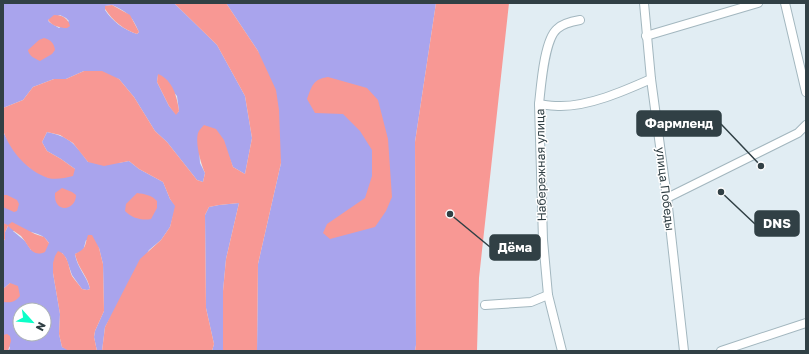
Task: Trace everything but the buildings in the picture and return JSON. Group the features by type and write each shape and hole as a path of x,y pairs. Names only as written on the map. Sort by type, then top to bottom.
{"street":[{"name":"улица Победы","path":"644,3 646,36 667,198 684,351"},
{"path":"646,36 758,3"},
{"path":"785,3 806,92"},
{"name":"Набережная улица","path":"562,351 548,295 543,240 540,104 541,82 551,38 558,28 580,20"},
{"path":"540,104 559,106 580,104 617,94 651,79"},
{"path":"667,198 798,132 806,125"},
{"path":"485,305 531,302 548,295"},
{"path":"722,351 806,323"}],"shaded area":[{"path":"3,3 174,3 217,45 245,96 252,138 245,174 233,167 229,157 198,133 200,163 205,173 203,182 197,180 167,142 155,131 134,97 119,79 84,71 66,79 54,79 33,87 23,100 3,108","holes":["112,5 126,12 132,18 139,32 137,34 123,28 111,18 105,10 105,6","60,15 69,21 59,28 48,20","158,75 177,96 179,111 176,114 169,106 157,82"]},
{"path":"174,3 226,3 258,51 276,90 279,110 281,163 258,264 257,351 223,351 223,291 226,259 239,203 209,207 205,215 206,308 214,344 212,351 102,351 105,327 140,259 161,240 170,227 175,206 170,199 163,182 139,169 129,161 104,166 88,162 73,143 60,135 47,132 42,142 47,151 75,169 73,176 64,178 51,179 41,175 21,160 11,147 3,130 3,108 23,100 33,87 54,79 66,79 84,71 102,71 119,79 134,97 155,131 167,142 197,180 203,182 205,173 200,159 197,142 198,133 204,125 216,129 224,140 233,167 245,174 252,138 245,96 217,45"},
{"path":"226,3 436,3 415,142 415,351 257,351 258,264 281,163 258,51"},
{"path":"436,3 509,3 479,278 477,351 415,351 415,142"},
{"path":"112,5 130,15 139,32 137,34 119,24 105,9 105,6"},
{"path":"54,15 64,18 68,21 70,26 67,28 62,28 52,24 48,20"},
{"path":"44,38 52,42 55,50 52,54 40,61 34,58 28,50 39,40"},
{"path":"158,74 167,80 171,85 177,100 179,111 176,115 169,106 157,82"},
{"path":"328,77 367,88 378,100 388,139 392,197 386,211 375,227 330,239 323,233 327,224 365,198 372,176 372,150 360,131 343,114 315,113 307,99 316,81"},
{"path":"3,132 13,149 29,167 49,178 75,169 47,151 42,142 47,132 61,136 71,142 88,162 118,163 129,161 139,169 163,182 170,199 176,206 170,227 161,240 149,250 105,327 102,351 97,351 94,337 95,331 104,311 103,264 99,248 86,240 83,251 75,254 90,289 82,289 72,275 66,258 62,253 53,273 60,314 59,334 62,347 72,351 8,351 10,348 3,335 3,301 4,302 10,283 3,289 3,242 8,226 3,223","holes":["13,231 33,232 42,236 49,243 31,250 25,241"]},
{"path":"62,188 76,195 75,200 69,207 61,207 55,200 55,193"},
{"path":"137,193 148,195 157,201 157,208 151,219 144,220 137,218 125,211 126,204"},
{"path":"3,195 7,195 17,200 19,204 17,211 14,212 3,207"},
{"path":"239,203 226,259 223,291 223,351 212,351 214,344 206,308 205,215 209,207"},
{"path":"12,222 44,237 49,243 45,252 33,252 21,236 8,226 3,242 3,223 8,225"},
{"path":"88,235 92,235 99,248 103,264 104,311 95,331 94,337 97,351 69,351 62,347 59,334 60,314 53,273 53,263 58,251 62,253 68,262 72,276 82,289 90,289 75,254 83,249"},
{"path":"10,283 18,286 20,296 13,302 4,302 3,289"},
{"path":"7,334 10,336 11,341 8,351 3,351 3,335"}],"place":[{"name":"Фармленд","path":"761,166"},
{"name":"DNS","path":"721,192"},
{"name":"Дёма","path":"450,214"}]}
